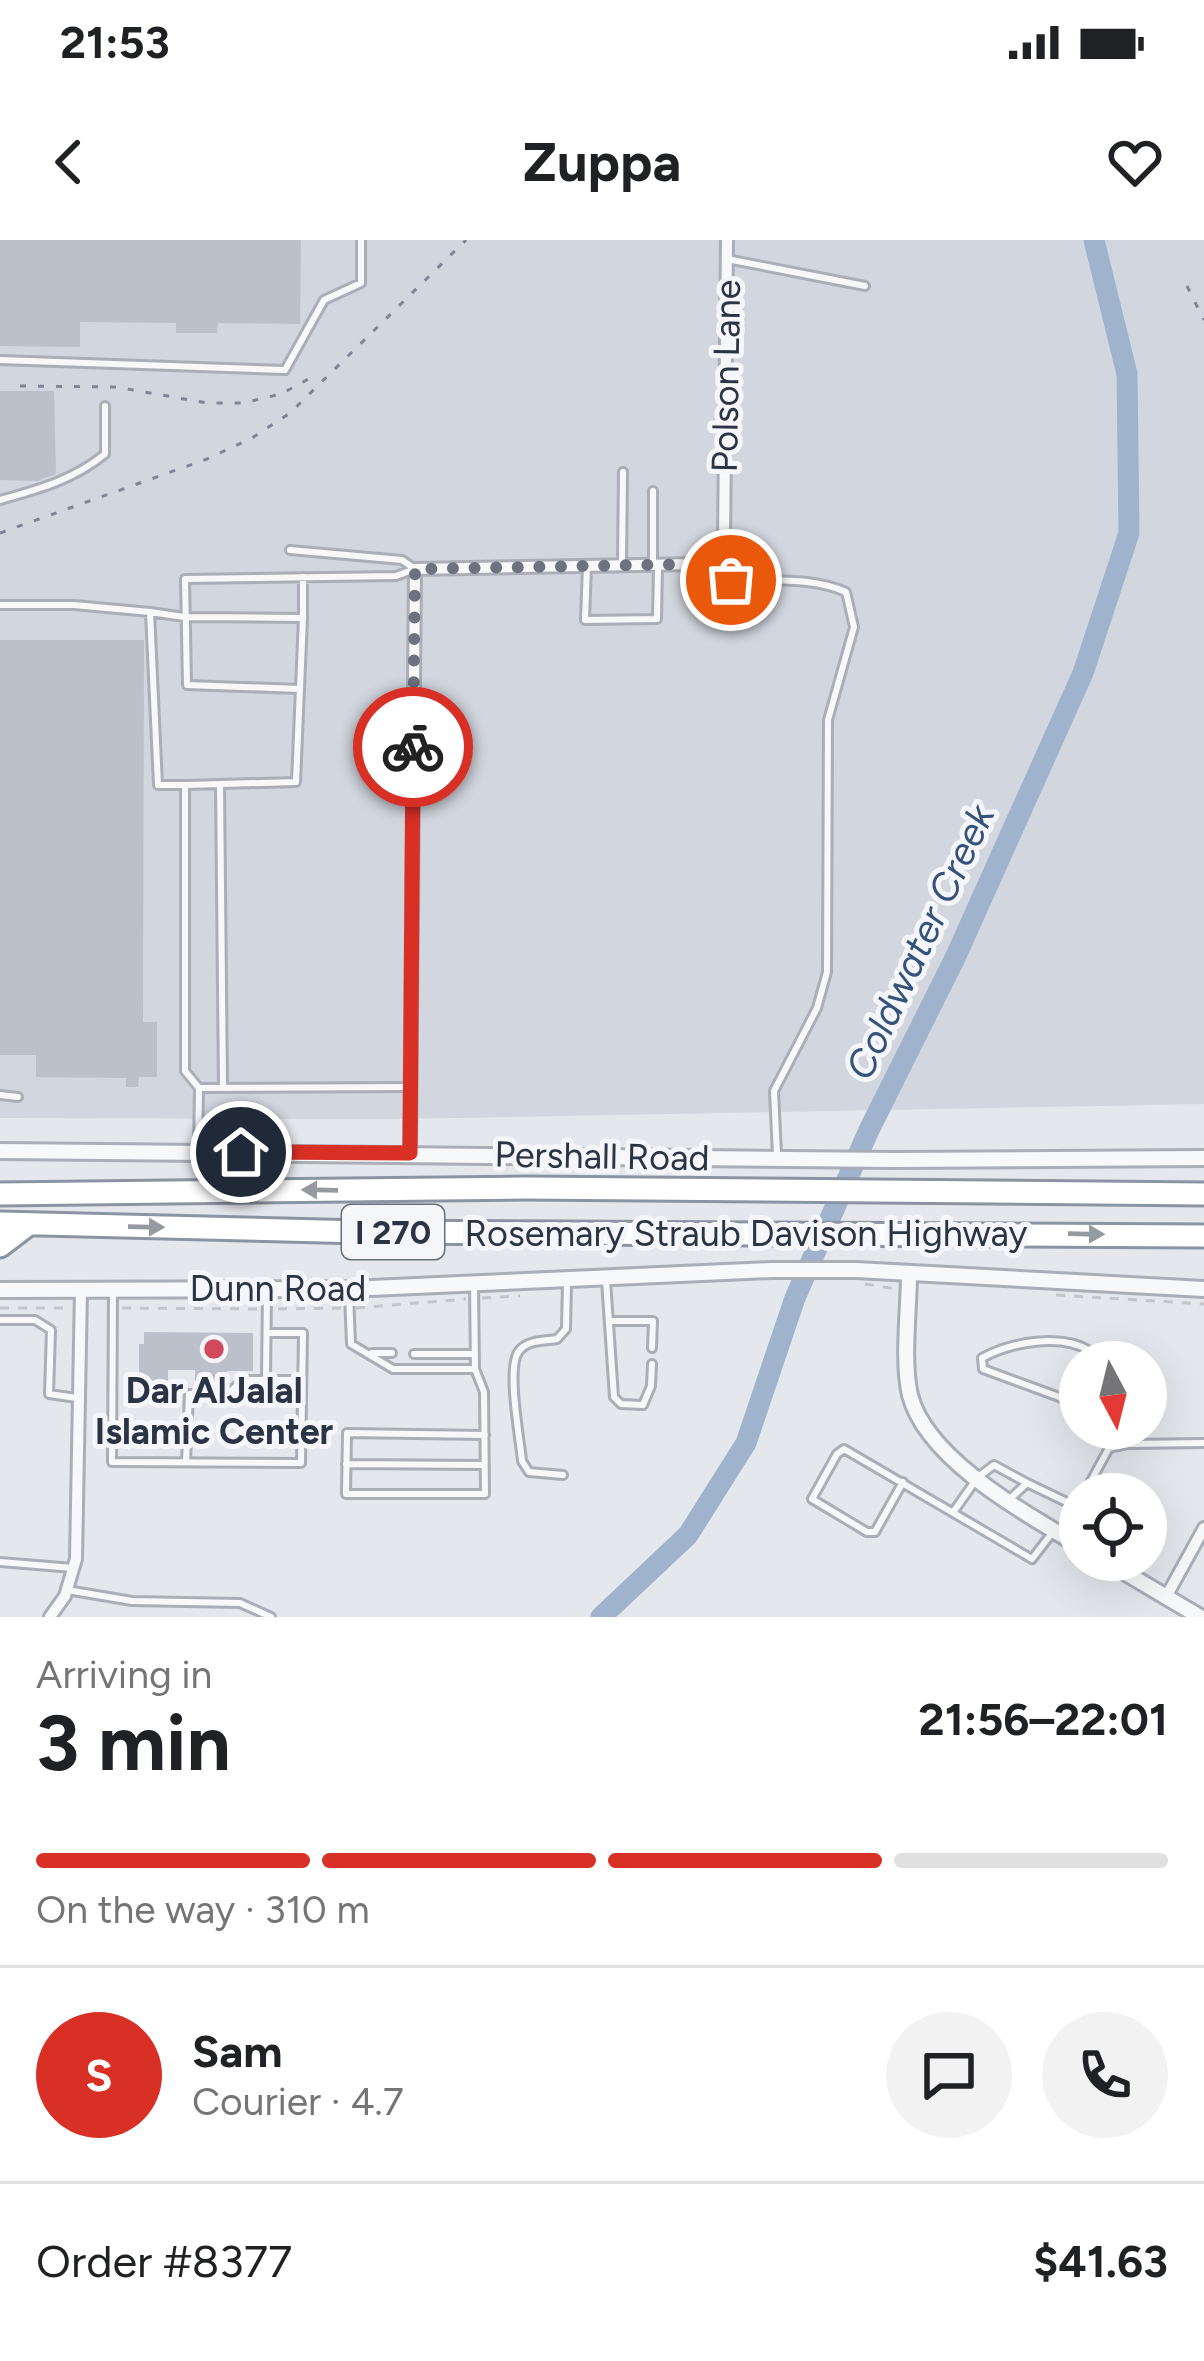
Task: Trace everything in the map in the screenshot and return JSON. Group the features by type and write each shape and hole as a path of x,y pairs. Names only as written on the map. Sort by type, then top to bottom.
{"highway":[{"name":"Rosemary Straub Davison Highway","path":"0,1194 814,1188 1204,1194"},
{"name":"Rosemary Straub Davison Highway","path":"0,1223 362,1232 1204,1236"},
{"path":"0,1246 28,1224"}],"street":[{"name":"Polson Lane","path":"697,564 715,560 724,542 727,240"},
{"path":"410,1153 415,569 697,564"},
{"name":"Pershall Road","path":"0,1151 895,1160 1204,1158"},
{"name":"Dunn Road","path":"0,1290 349,1289 771,1270 1204,1289"},
{"path":"909,1274 908,1389 919,1423 1008,1501 1058,1532"},
{"path":"50,1617 74,1568 81,1289"},
{"path":"1166,1597 1204,1528"},
{"path":"1139,1581 1200,1617"}],"lane":[{"path":"0,360 285,370 324,300 361,283 361,240"},
{"path":"727,259 866,286"},
{"path":"0,500 56,484 105,454 105,406"},
{"path":"622,472 622,564"},
{"path":"587,564 584,620 657,620 653,490"},
{"path":"290,550 402,560 415,569"},
{"path":"697,564 704,574 731,580 825,583 846,592 853,609 854,627 828,720 827,972 817,1008 774,1091 777,1158"},
{"path":"300,689 187,686 184,579 397,576 415,569"},
{"path":"150,612 158,784 296,782 303,577"},
{"path":"0,605 74,605 184,617 303,618"},
{"path":"220,784 223,1088"},
{"path":"185,785 185,1071 199,1088 198,1152"},
{"path":"199,1088 411,1087"},
{"path":"0,1095 18,1097"},
{"path":"606,1276 614,1397 621,1404 643,1405 651,1386 652,1364"},
{"path":"563,1475 529,1472 523,1461 513,1367 518,1351 530,1342 556,1339 566,1329 567,1278"},
{"path":"474,1285 475,1369 484,1392 485,1435 484,1495 346,1494 346,1433 485,1435"},
{"path":"113,1289 112,1462 301,1463 303,1333 267,1333"},
{"path":"266,1379 267,1289"},
{"path":"349,1289 351,1344 392,1369 475,1369"},
{"path":"0,1321 35,1320 51,1330 49,1394 78,1398"},
{"path":"612,1321 653,1321 652,1348"},
{"path":"1059,1343 1005,1346 982,1358 983,1370 1059,1397"},
{"path":"366,1353 392,1353"},
{"path":"414,1354 475,1354"},
{"path":"187,1462 189,1394 228,1394 242,1379 302,1380"},
{"path":"1167,1444 1204,1443"},
{"path":"903,1482 875,1532 867,1532 812,1499 844,1449 903,1482 954,1511 1032,1559 1058,1532"},
{"path":"346,1464 484,1465"},
{"path":"954,1511 978,1477 994,1465 1059,1494"},
{"path":"1008,1501 1027,1483"},
{"path":"0,1562 74,1568"},
{"path":"67,1590 132,1601 239,1603 271,1617"}],"path":[{"path":"859,1277 890,1288"},
{"path":"1040,1294 1204,1304"},
{"path":"358,1308 459,1300"},
{"path":"0,1308 70,1308"},
{"path":"124,1308 260,1310"},
{"path":"279,1309 338,1308"}],"shaded area":[{"path":"0,240 1204,240 1204,1104 401,1119 0,1118"}],"building":[{"path":"0,240 301,240 300,324 218,323 217,333 176,333 176,323 80,322 80,347 0,346"},
{"path":"0,391 54,391 56,474 37,481 0,480"},
{"path":"0,640 144,640 143,1022 157,1022 157,1077 139,1077 138,1087 126,1087 126,1078 36,1077 36,1055 0,1055"},
{"path":"144,1332 253,1333 253,1371 227,1371 227,1384 195,1384 195,1370 168,1370 168,1394 139,1394 139,1344 144,1344"}],"waterway":[{"name":"Coldwater Creek","path":"601,1617 688,1535 746,1443 795,1298 1083,673 1129,533 1127,374 1094,240"}],"railway":[{"path":"0,533 207,459 252,438 290,413 466,240"},
{"path":"1187,286 1204,320"},
{"path":"20,386 116,387 207,403 243,403 281,394 314,376"}],"way so far":[{"path":"413,747 415,569 697,564 704,574 731,580"}],"place":[{"name":"Dar AlJalal Islamic Center","path":"214,1349"}],"route":[{"path":"241,1152 410,1153 413,747"}]}
